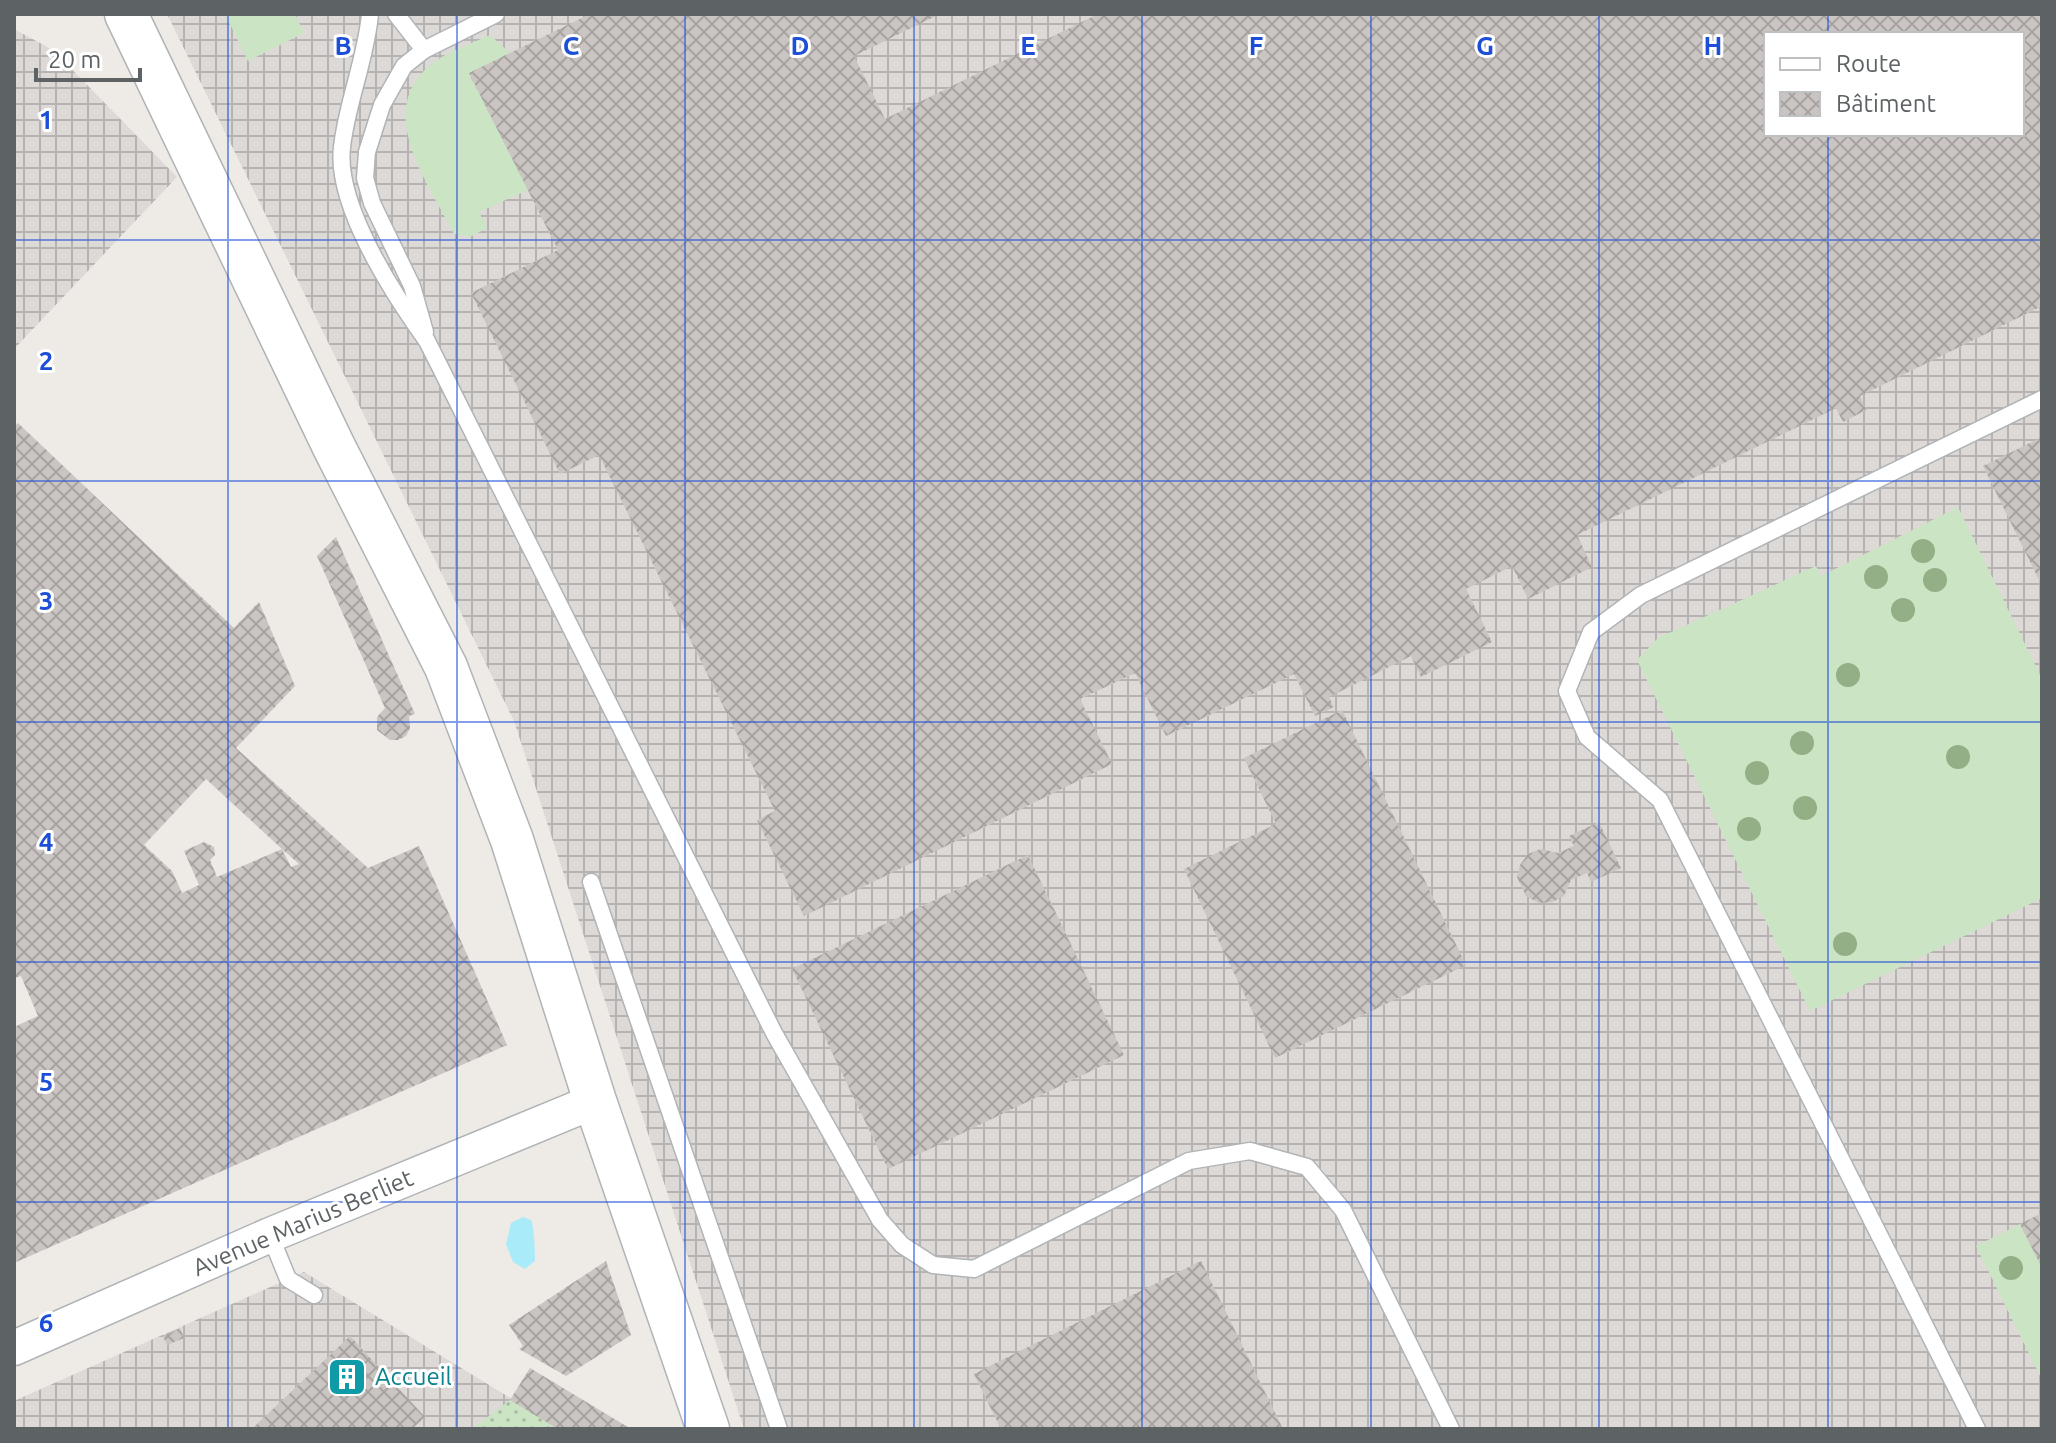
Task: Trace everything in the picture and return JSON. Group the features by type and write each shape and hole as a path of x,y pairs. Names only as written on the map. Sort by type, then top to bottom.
{"street":[{"path":"126,16 334,447 446,667 512,840 595,1101 708,1429"},
{"name":"Avenue Marius Berliet","path":"14,1348 270,1235 595,1101"}],"lane":[{"path":"370,14 342,147 342,173 347,196 394,295 427,341 774,1033 880,1220 902,1245 933,1265 974,1269 1189,1161 1250,1151 1307,1167 1343,1210 1451,1429"},
{"path":"396,14 424,50"},
{"path":"427,341 412,286 372,203 365,178 367,152 382,105 404,66 424,50 496,14"},
{"path":"1977,1429 1660,800 1587,737 1567,691 1591,632 1641,595 2042,399"},
{"path":"591,882 779,1429"},
{"path":"270,1235 288,1279 314,1295"}],"shaded area":[{"path":"167,14 2042,14 2042,1429 744,1429 514,721"},
{"path":"14,29 53,50 177,177 14,349"},
{"path":"304,1272 561,1429 14,1429 14,1401"}],"green space":[{"path":"225,14 295,14 304,33 248,61"},
{"path":"490,35 510,53 469,74 528,190 479,212 487,228 470,237 454,234 421,172 406,127 406,105 413,85 435,61"},
{"path":"1958,507 2042,679 2042,898 1810,1011 1637,660 1658,638 1816,566 1821,576"},
{"path":"2020,1224 2042,1268 2042,1380 1976,1246"},
{"path":"510,1400 559,1429 472,1429"}],"water":[{"path":"523,1217 531,1220 535,1252 535,1261 525,1269 513,1262 506,1244 511,1223"}],"building":[{"path":"590,14 940,14 854,56 885,119 1098,14 2042,14 2042,306 1860,396 1866,410 1843,422 1836,408 1577,535 1592,567 1528,599 1512,566 1466,589 1492,642 1421,677 1411,656 1329,697 1334,707 1315,716 1294,674 1166,736 1135,673 1080,699 1112,764 804,916 757,820 775,811 599,455 560,474 471,293 558,250 469,73"},
{"path":"18,423 234,628 259,602 295,686 236,748 368,868 419,846 507,1045 14,1263 14,1027 38,1016 21,976 14,978 14,427","holes":["206,779 282,849 217,877 210,860 215,855 214,847 204,842 184,851 199,885 182,893 172,871 144,845","282,849 299,864 291,867"]},
{"path":"2042,437 2042,586 1983,466"},
{"path":"336,537 415,714 409,716 410,728 406,736 398,740 390,740 377,730 377,717 385,708 317,556"},
{"path":"1342,710 1466,965 1275,1058 1184,869 1276,824 1244,758"},
{"path":"1599,822 1621,868 1591,882 1587,873 1571,880 1564,896 1552,902 1539,903 1526,896 1517,877 1520,865 1528,854 1541,849 1558,853 1574,846 1569,836"},
{"path":"1028,855 1124,1055 888,1169 792,969"},
{"path":"2042,1213 2042,1268 2020,1224"},
{"path":"606,1261 631,1335 566,1376 519,1349 523,1346 509,1325"},
{"path":"1201,1261 1283,1429 1001,1429 974,1374"},
{"path":"180,1328 184,1338 167,1345 163,1336"},
{"name":"Accueil","path":"350,1336 425,1417 412,1429 252,1429"},
{"path":"530,1368 631,1429 558,1429 510,1400"}],"place":[{"name":"Accueil","path":"347,1377"}]}
